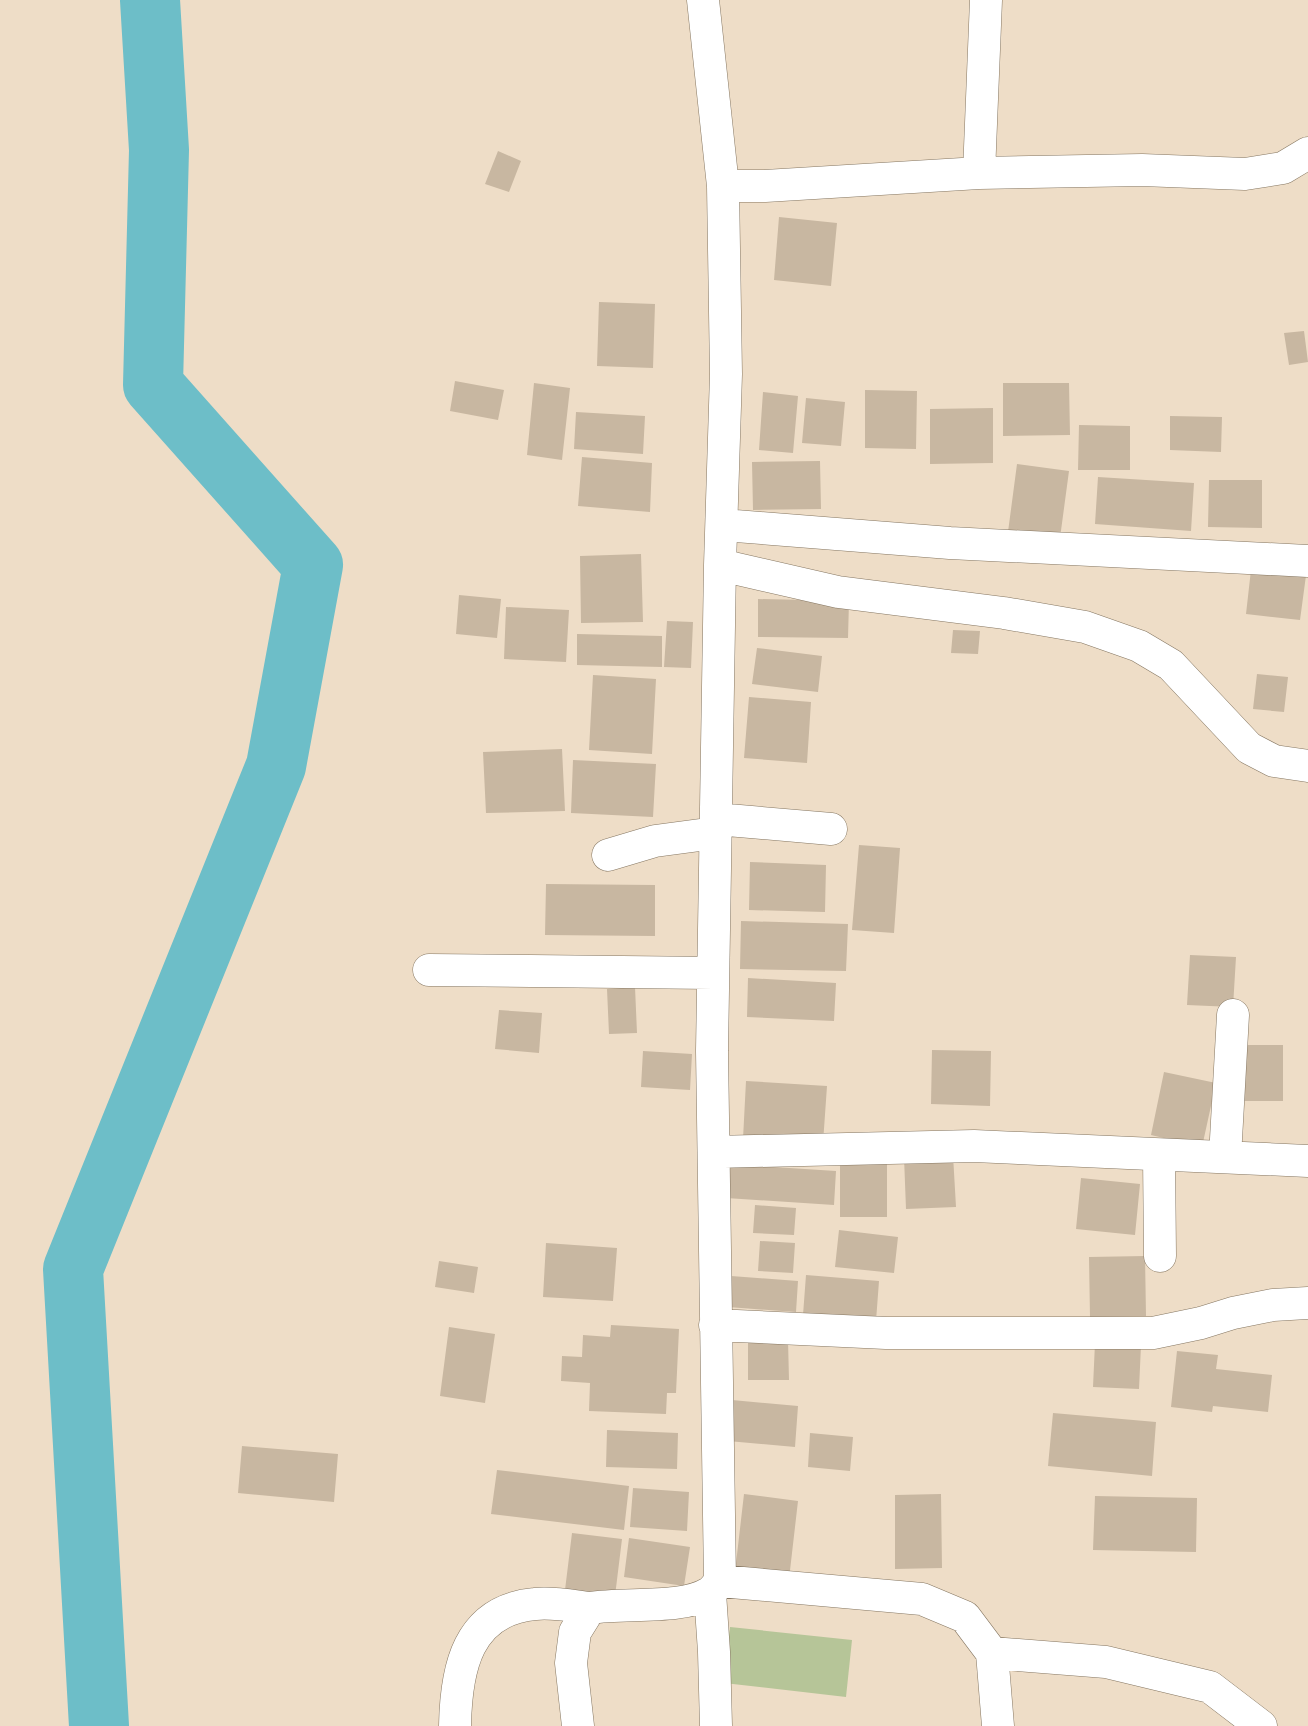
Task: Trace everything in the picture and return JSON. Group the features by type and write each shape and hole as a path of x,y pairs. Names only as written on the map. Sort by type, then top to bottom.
{"street":[{"path":"703,0 723,186 726,374 713,973 716,1726"},
{"path":"979,173 986,0"},
{"path":"723,186 765,186 979,173 1142,170 1245,174 1283,168 1308,153"},
{"path":"723,525 963,544 1308,561"},
{"path":"720,565 838,592 1085,626 1139,646 1171,665 1249,748 1274,761 1308,766"},
{"path":"608,855 715,826 831,829"},
{"path":"429,970 713,973"},
{"path":"1225,1157 1233,1015"},
{"path":"713,1152 974,1146 1308,1161"},
{"path":"1159,1154 1160,1256"},
{"path":"715,1325 886,1333 1153,1333 1201,1323 1233,1312 1273,1305 1308,1303"},
{"path":"455,1726 456,1690 471,1641 495,1615 535,1604 590,1608 612,1604 680,1603 715,1587 922,1599 965,1617 992,1653 998,1726"},
{"path":"578,1726 571,1663 575,1632 590,1608"},
{"path":"992,1653 1106,1662 1210,1687 1261,1726"}],"green space":[{"path":"730,1627 852,1640 846,1697 724,1683"}],"building":[{"path":"498,151 521,161 509,192 485,184"},
{"path":"779,217 837,223 831,286 774,280"},
{"path":"599,302 655,304 653,368 597,366"},
{"path":"1304,331 1308,362 1289,365 1284,333"},
{"path":"455,381 504,390 498,420 450,411"},
{"path":"534,383 570,388 562,460 527,455"},
{"path":"1003,383 1069,383 1070,435 1003,436"},
{"path":"865,390 917,391 916,449 865,448"},
{"path":"763,392 798,396 793,453 759,450"},
{"path":"806,398 845,402 841,446 802,443"},
{"path":"993,408 993,463 930,464 930,409"},
{"path":"576,412 645,416 643,454 574,449"},
{"path":"1170,416 1222,417 1221,452 1170,450"},
{"path":"1079,425 1130,426 1130,470 1078,470"},
{"path":"582,457 652,463 650,512 578,506"},
{"path":"820,461 821,509 753,510 752,462"},
{"path":"1017,464 1069,471 1060,538 1008,532"},
{"path":"1098,477 1194,483 1191,531 1095,524"},
{"path":"1209,480 1262,480 1262,528 1208,527"},
{"path":"641,554 643,622 581,623 580,556"},
{"path":"1252,561 1307,568 1300,620 1246,614"},
{"path":"459,595 501,599 497,638 456,634"},
{"path":"758,599 849,601 848,638 758,637"},
{"path":"506,607 569,610 566,662 504,659"},
{"path":"667,621 693,622 691,668 664,667"},
{"path":"953,630 980,631 978,654 951,653"},
{"path":"577,634 662,636 662,667 577,665"},
{"path":"757,648 822,656 818,692 752,684"},
{"path":"1257,674 1288,677 1284,712 1253,709"},
{"path":"593,675 656,679 652,754 589,750"},
{"path":"749,697 811,702 807,763 744,758"},
{"path":"562,749 565,811 486,813 483,752"},
{"path":"573,760 656,764 653,817 571,813"},
{"path":"859,845 900,848 894,933 852,930"},
{"path":"750,862 826,865 825,912 749,910"},
{"path":"546,884 655,885 655,936 545,935"},
{"path":"741,921 848,924 846,971 740,969"},
{"path":"1190,955 1236,957 1233,1007 1187,1005"},
{"path":"748,978 836,983 834,1021 747,1017"},
{"path":"635,987 637,1033 609,1034 607,989"},
{"path":"499,1010 542,1013 539,1053 495,1049"},
{"path":"1242,1045 1283,1045 1283,1101 1242,1101"},
{"path":"932,1050 991,1051 990,1106 931,1104"},
{"path":"643,1051 692,1054 690,1090 641,1087"},
{"path":"1164,1072 1216,1083 1202,1147 1151,1135"},
{"path":"746,1081 827,1086 823,1143 743,1139"},
{"path":"953,1155 956,1207 906,1209 904,1157"},
{"path":"840,1163 887,1163 887,1217 840,1217"},
{"path":"728,1164 836,1171 834,1205 726,1198"},
{"path":"1081,1178 1140,1184 1135,1235 1076,1229"},
{"path":"755,1205 796,1208 794,1235 753,1233"},
{"path":"839,1230 898,1237 894,1273 835,1267"},
{"path":"760,1241 795,1243 793,1273 758,1271"},
{"path":"546,1243 617,1248 613,1301 543,1297"},
{"path":"1145,1256 1146,1316 1090,1317 1089,1257"},
{"path":"439,1261 478,1267 474,1293 435,1287"},
{"path":"806,1275 879,1281 876,1321 803,1315"},
{"path":"731,1276 798,1281 796,1312 728,1307"},
{"path":"611,1325 679,1329 676,1393 667,1393 666,1414 589,1411 590,1383 561,1381 562,1356 582,1357 583,1335 610,1337"},
{"path":"449,1327 495,1334 485,1403 440,1396"},
{"path":"788,1340 789,1380 748,1380 748,1341"},
{"path":"1095,1343 1141,1345 1139,1389 1093,1387"},
{"path":"1177,1351 1218,1355 1216,1369 1272,1375 1268,1412 1213,1406 1212,1412 1171,1407"},
{"path":"732,1400 798,1406 795,1447 728,1441"},
{"path":"1053,1413 1156,1422 1152,1476 1048,1466"},
{"path":"607,1430 678,1433 677,1469 606,1467"},
{"path":"810,1433 853,1437 850,1471 808,1467"},
{"path":"242,1446 338,1454 334,1502 238,1493"},
{"path":"497,1470 629,1486 624,1530 491,1514"},
{"path":"633,1488 689,1492 687,1531 630,1527"},
{"path":"744,1494 798,1501 789,1579 735,1572"},
{"path":"941,1494 942,1568 895,1569 895,1495"},
{"path":"1095,1496 1197,1498 1196,1552 1093,1550"},
{"path":"572,1533 622,1539 615,1596 565,1590"},
{"path":"629,1538 690,1547 684,1586 624,1577"}],"waterway":[{"path":"99,1726 73,1269 276,766 313,565 153,385 159,150 150,0"}]}
